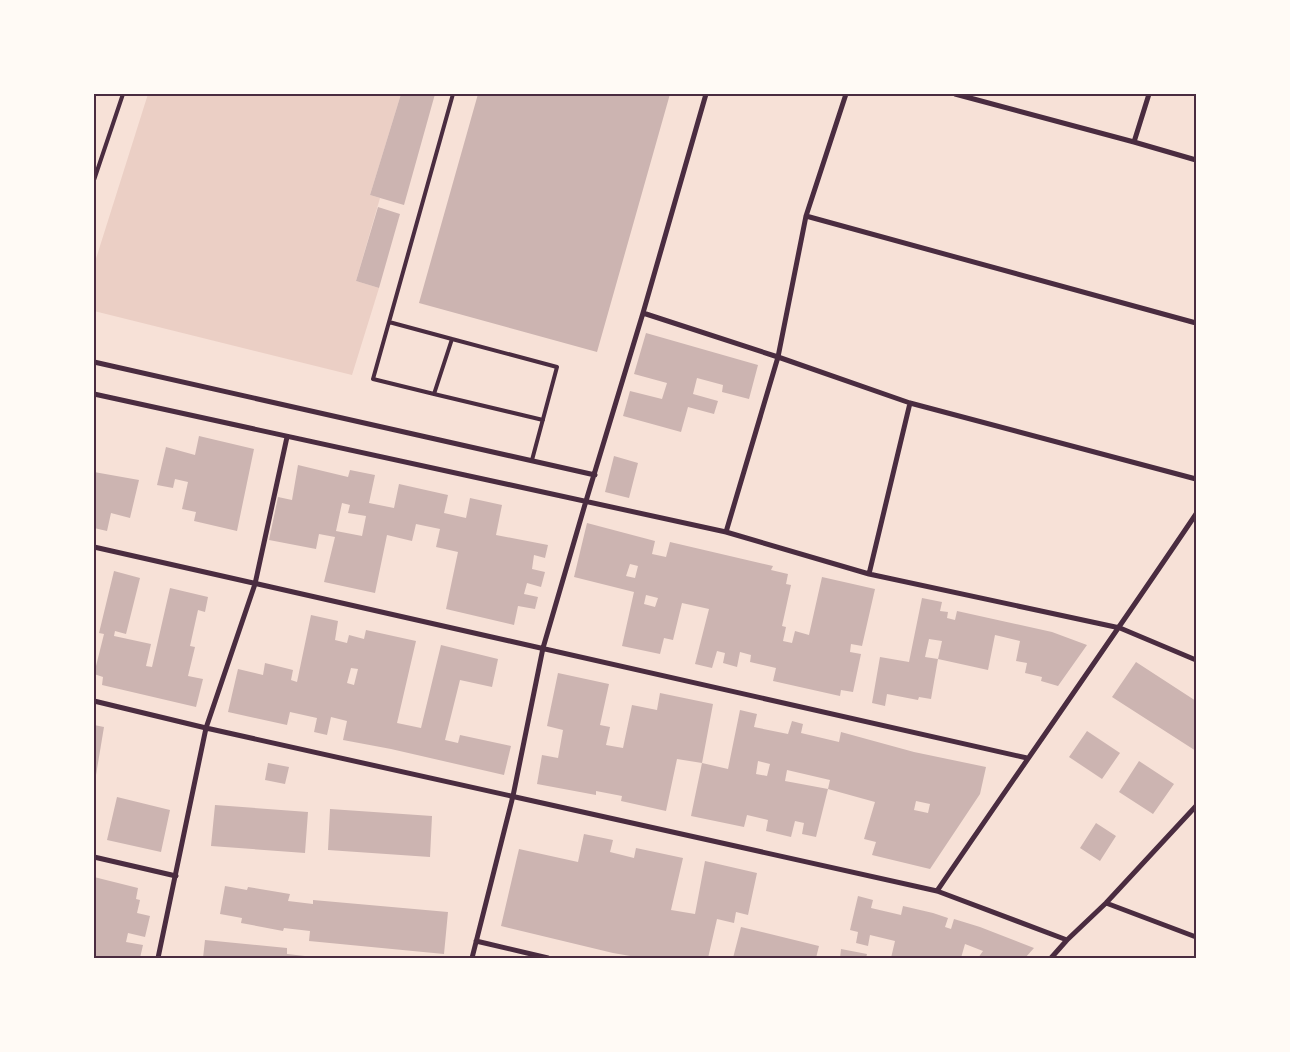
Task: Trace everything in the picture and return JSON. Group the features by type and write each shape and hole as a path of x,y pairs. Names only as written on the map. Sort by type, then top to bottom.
{"street":[{"path":"472,958 512,796 543,648 706,94"},
{"path":"726,532 778,357 806,216 846,94"},
{"path":"956,94 1196,160"},
{"path":"1134,142 1149,94"},
{"path":"806,216 1196,323"},
{"path":"643,313 910,403 1196,479"},
{"path":"94,362 595,475"},
{"path":"94,394 726,532 869,574 1120,628 1196,660"},
{"path":"869,574 910,403"},
{"path":"158,958 206,728 255,584 288,437"},
{"path":"937,891 1027,758 1120,628 1196,514"},
{"path":"94,547 1027,758"},
{"path":"94,701 206,728 937,891 1066,940"},
{"path":"1051,958 1066,940 1106,903 1196,806"},
{"path":"94,857 176,876"},
{"path":"1106,903 1196,938"},
{"path":"476,941 548,958"}],"lane":[{"path":"94,180 123,94"},
{"path":"453,94 373,379 543,420"},
{"path":"389,322 557,367 532,460"},
{"path":"434,394 452,339"}],"shaded area":[{"path":"148,94 401,94 370,195 380,198 356,281 379,288 352,375 94,311 94,265"}],"building":[{"path":"401,94 435,94 404,205 370,195"},
{"path":"478,94 670,94 597,352 419,303"},
{"path":"378,207 400,214 379,288 356,281"},
{"path":"646,333 758,365 749,399 722,392 723,385 697,378 693,394 718,401 714,414 688,407 681,432 623,416 630,391 662,399 667,383 634,374"},
{"path":"199,436 254,449 237,531 194,521 196,512 182,509 188,482 175,479 173,488 157,485 166,447 195,455"},
{"path":"614,456 638,463 629,498 605,492"},
{"path":"298,465 348,477 350,470 375,475 369,503 394,508 399,484 448,495 444,513 466,518 470,498 502,505 496,535 548,545 545,558 534,555 532,569 545,572 541,587 527,583 524,594 538,597 535,609 518,606 514,625 446,609 458,552 436,547 440,529 416,524 412,541 387,535 375,593 324,582 335,537 319,534 316,549 269,540 278,497 292,500","holes":["342,503 350,505 348,513 366,516 362,536 336,531"]},
{"path":"94,472 139,480 130,518 111,513 107,531 94,528"},
{"path":"587,523 655,541 652,554 666,557 670,542 773,566 771,570 788,574 786,584 791,585 782,626 786,627 783,641 792,643 795,631 809,635 822,577 875,589 862,646 851,644 850,652 861,654 853,692 841,690 840,696 773,681 776,668 750,662 751,655 740,652 737,667 723,663 725,653 717,651 712,668 695,664 709,609 682,603 673,640 664,638 660,654 622,646 634,592 574,577","holes":["630,564 638,566 635,578 626,576","646,595 658,598 655,607 644,604"]},
{"path":"114,571 140,578 126,634 115,631 114,636 151,644 146,666 152,667 170,588 208,597 205,612 198,610 190,646 195,647 188,676 203,679 196,707 102,685 103,677 94,674 104,634 99,633"},
{"path":"922,598 942,602 940,611 948,612 947,618 955,620 957,611 1052,632 1087,645 1058,686 1041,681 1042,677 1025,673 1027,663 1016,661 1020,641 995,635 988,670 938,659 931,699 919,697 918,700 887,694 885,706 872,703 880,657 909,662","holes":["929,639 942,641 938,659 925,657"]},
{"path":"311,615 338,621 335,640 347,643 349,635 364,639 366,630 416,641 397,723 421,728 441,645 498,659 492,687 460,680 445,740 458,743 460,735 511,746 504,775 343,740 347,721 331,717 327,735 314,732 317,718 290,712 287,725 228,712 238,669 263,675 265,663 293,670 291,680 297,682","holes":["351,668 358,669 354,685 347,683"]},
{"path":"1136,662 1196,701 1196,751 1112,697"},
{"path":"558,673 609,684 600,725 610,727 606,745 623,748 632,705 657,710 660,693 713,704 702,763 677,759 666,811 621,801 622,796 596,791 596,795 537,784 542,755 558,758 563,730 547,726"},
{"path":"740,710 757,714 754,727 788,734 792,721 803,724 801,733 839,742 841,732 914,752 986,767 980,794 930,869 872,855 876,842 864,839 875,802 828,789 816,837 802,834 804,823 795,821 791,837 766,831 768,820 747,815 744,827 691,816 702,763 728,769","holes":["758,761 770,764 767,776 756,774","787,770 830,780 828,789 785,781","916,801 930,804 928,813 914,810"]},
{"path":"94,725 104,727 95,781 94,781"},
{"path":"1087,731 1120,753 1102,779 1069,757"},
{"path":"1139,761 1174,784 1153,814 1119,792"},
{"path":"268,763 289,767 285,784 265,780"},
{"path":"117,797 170,810 161,852 107,840"},
{"path":"215,805 308,812 305,853 211,846"},
{"path":"330,809 432,816 430,857 328,850"},
{"path":"1096,823 1116,836 1100,861 1080,848"},
{"path":"584,834 613,840 610,852 634,858 636,848 683,858 671,910 695,914 705,861 757,873 748,915 736,912 734,923 717,919 708,958 642,958 613,953 501,926 519,849 578,862"},
{"path":"94,877 138,888 136,899 140,900 137,913 150,916 145,937 128,933 126,942 143,945 140,958 94,958"},
{"path":"225,886 247,890 248,887 290,894 288,901 313,904 313,900 448,912 444,954 309,941 310,931 284,928 283,931 241,923 242,918 220,914"},
{"path":"858,896 873,900 871,908 901,915 903,906 933,913 948,918 945,927 951,929 954,919 1034,948 1025,958 978,958 983,951 965,944 961,958 891,958 895,941 870,935 868,946 856,943 858,932 850,930"},
{"path":"741,927 819,946 816,958 733,958"},
{"path":"205,940 287,948 287,954 305,956 305,958 203,958"},
{"path":"841,949 867,954 866,958 840,958"}]}
